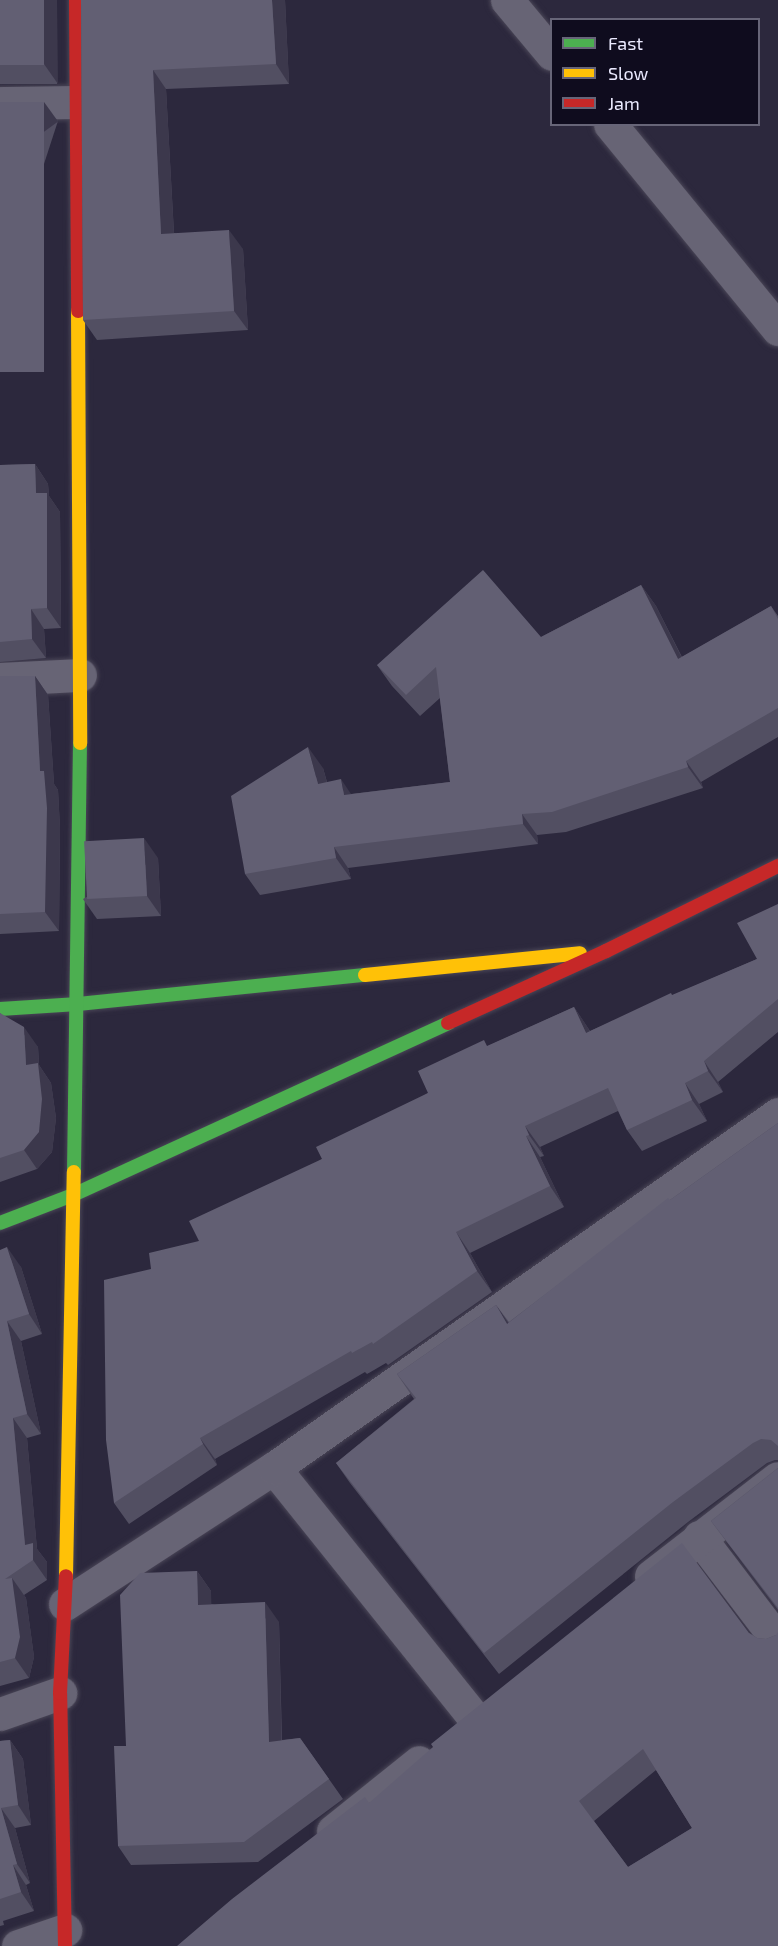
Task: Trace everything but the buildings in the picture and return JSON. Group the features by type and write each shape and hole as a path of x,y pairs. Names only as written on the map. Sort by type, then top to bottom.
{"street":[{"path":"18,1946 65,1938 60,1693 65,1604 78,1004 81,675 76,0"},
{"path":"507,0 550,52"},
{"path":"0,103 77,102"},
{"path":"612,126 778,329"},
{"path":"0,679 81,675"},
{"path":"0,1223 74,1195 775,872"},
{"path":"0,1009 78,1004 606,951"},
{"path":"65,1604 274,1468 778,1114"},
{"path":"274,1468 474,1718"},
{"path":"627,1595 778,1478"},
{"path":"699,1537 778,1641"},
{"path":"0,1714 60,1693"},
{"path":"309,1848 501,1696"}],"traffic: fast":[{"path":"74,1172 80,743"},
{"path":"0,1009 78,1004 365,975"},
{"path":"0,1223 73,1195 448,1023"}],"traffic: slow":[{"path":"78,311 80,743"},
{"path":"365,975 580,953"},
{"path":"66,1576 74,1172"}],"traffic: jam":[{"path":"76,0 78,311"},
{"path":"448,1023 606,951 778,866"},
{"path":"65,1946 60,1693 66,1576"}]}
